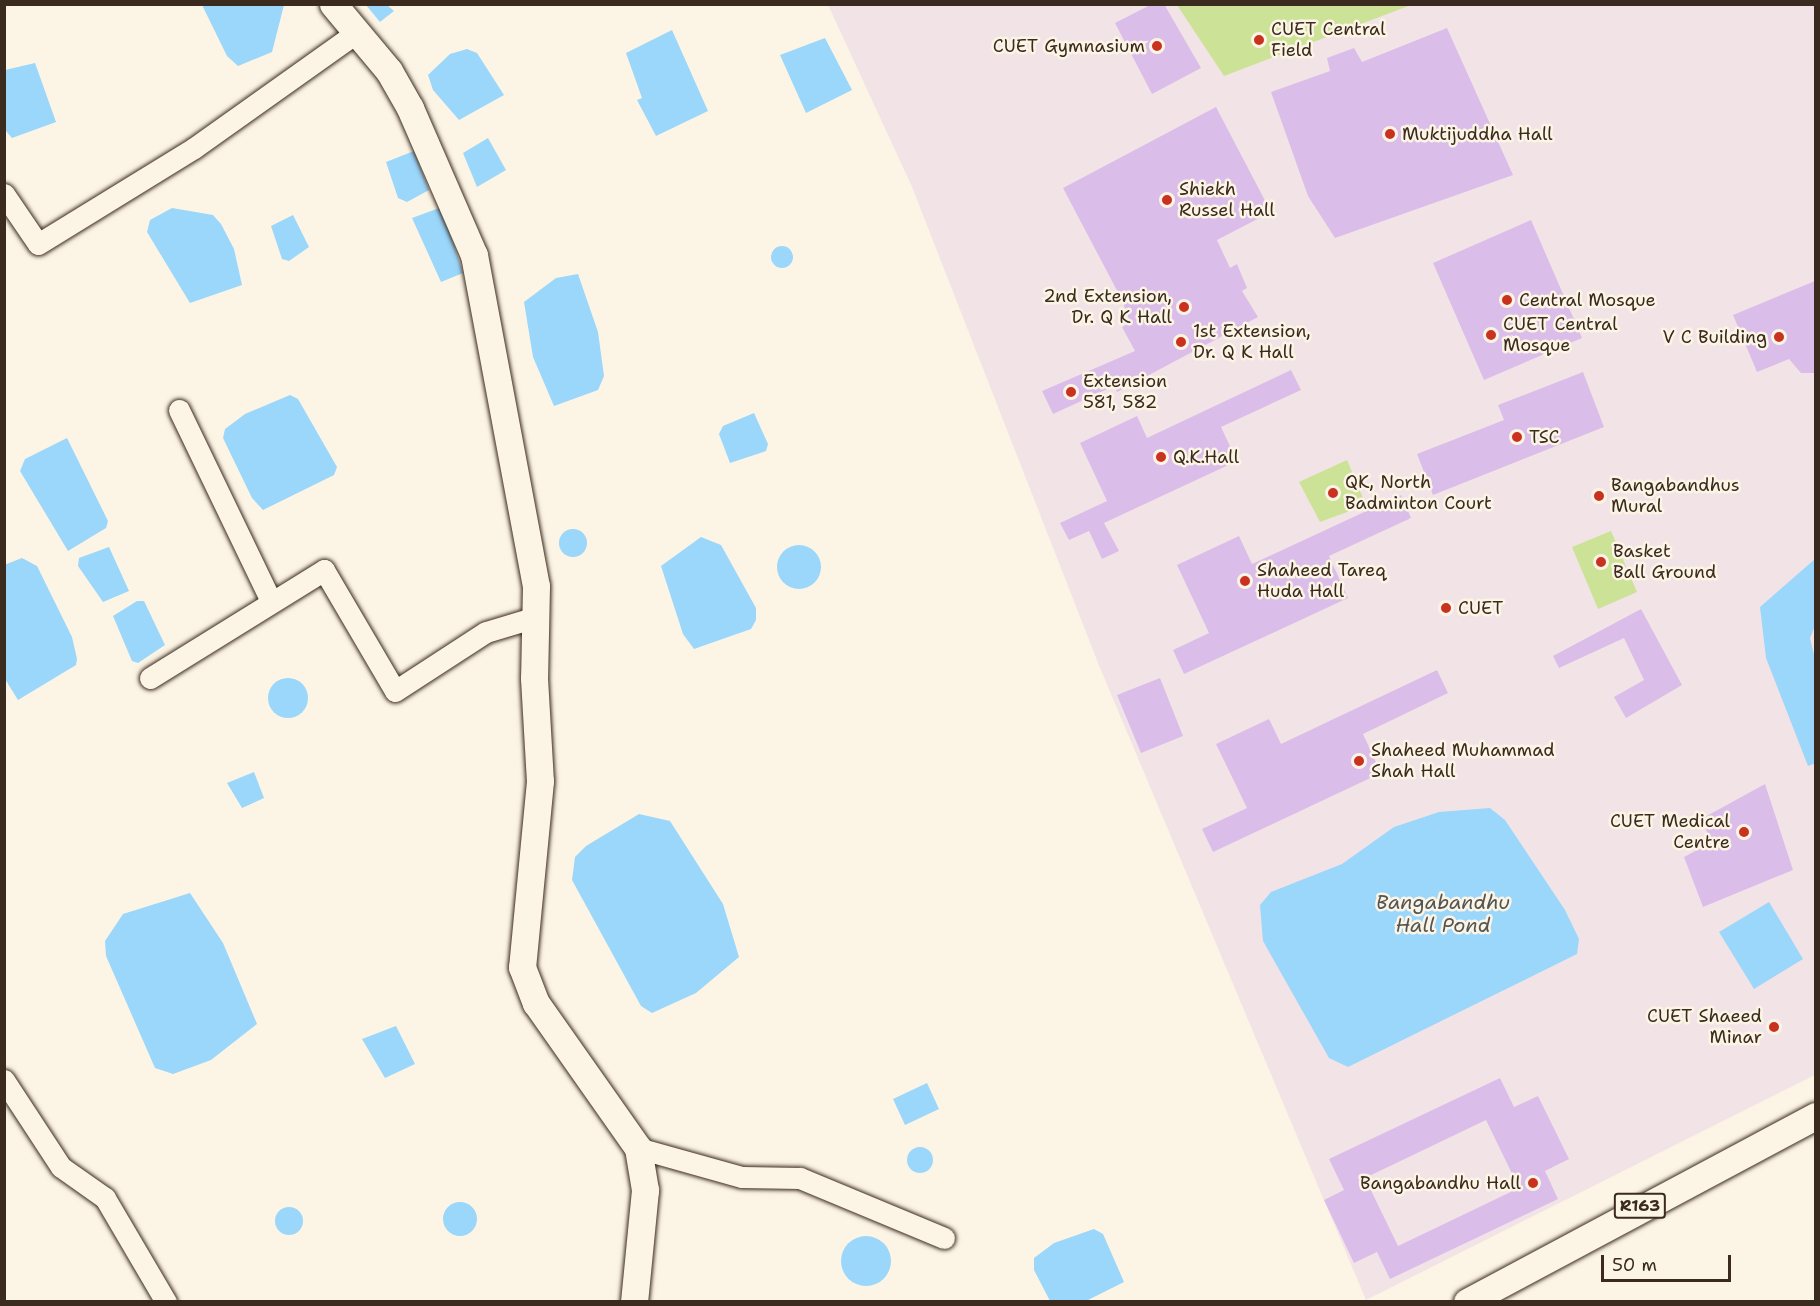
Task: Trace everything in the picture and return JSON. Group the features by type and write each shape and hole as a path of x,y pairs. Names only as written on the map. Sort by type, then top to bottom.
{"main road":[{"path":"333,4 357,32 410,108 474,255 503,428 531,548 536,617 540,781 522,967 536,1003 638,1148 645,1190 634,1302"},
{"name":"R163","path":"1467,1302 1815,1116"}],"street":[{"path":"4,194 38,244 194,148 357,32"},
{"path":"180,410 271,600"},
{"path":"150,678 271,600 324,570 395,691 486,632 536,617"},
{"path":"4,1080 61,1167 105,1198 166,1302"},
{"path":"638,1148 742,1177 800,1178 944,1238"}],"shaded area":[{"name":"CUET","path":"828,5 1815,5 1815,1075 1366,1300 1100,668 912,187"}],"green space":[{"name":"CUET Central Field","path":"1177,5 1411,5 1224,76"},
{"name":"QK, North Badminton Court","path":"1347,460 1366,505 1320,522 1299,482"},
{"name":"Basket Ball Ground","path":"1611,531 1637,592 1598,609 1572,547"}],"water":[{"path":"202,5 284,5 272,52 238,66 227,56"},
{"path":"366,5 387,5 394,11 380,22"},
{"path":"672,30 708,111 656,136 637,100 642,98 626,53"},
{"path":"825,38 852,90 806,113 780,55"},
{"path":"467,49 477,53 504,95 459,120 433,90 428,75 450,54"},
{"path":"35,63 56,122 12,138 5,130 5,70"},
{"path":"488,138 506,170 477,187 463,153"},
{"path":"414,151 429,190 407,202 398,198 386,162"},
{"path":"442,207 463,273 441,282 412,218"},
{"path":"172,208 213,215 221,224 234,249 242,285 190,303 147,232 150,220"},
{"path":"293,215 309,247 289,261 282,259 271,226"},
{"path":"782,246 790,249 793,257 790,265 782,268 774,265 771,257 774,249"},
{"path":"578,274 598,332 604,376 598,390 554,406 533,357 524,302 556,278"},
{"path":"290,395 298,399 337,467 334,475 263,510 252,498 223,438 225,429 245,414"},
{"path":"754,413 768,444 766,451 730,463 719,434 723,426"},
{"path":"67,438 108,521 106,528 68,551 20,471 25,459"},
{"path":"573,529 583,533 587,543 583,553 573,557 563,553 559,543 563,533"},
{"path":"701,537 721,545 756,608 756,620 751,629 694,649 683,634 661,566"},
{"path":"799,545 815,551 821,567 815,583 799,589 783,583 777,567 783,551"},
{"path":"109,547 129,591 103,602 78,566 79,558"},
{"path":"22,558 37,566 72,637 77,659 76,665 18,700 5,679 4,565"},
{"path":"1815,559 1815,626 1810,638 1815,659 1816,763 1808,766 1766,658 1760,607"},
{"path":"137,601 144,601 165,645 138,663 132,661 113,616"},
{"path":"288,678 302,684 308,698 302,712 288,718 274,712 268,698 274,684"},
{"path":"254,772 264,798 242,808 227,783"},
{"name":"Bangabandhu Hall Pond","path":"1490,808 1505,820 1565,910 1579,939 1577,954 1348,1067 1329,1058 1263,941 1260,905 1271,892 1342,864 1394,827 1439,812"},
{"path":"639,814 670,821 723,904 739,957 696,993 652,1013 641,1006 572,880 575,857 586,846"},
{"path":"190,893 223,943 257,1024 211,1060 173,1074 155,1068 106,956 105,941 123,914"},
{"path":"1769,902 1803,959 1754,989 1719,932"},
{"path":"396,1026 415,1064 385,1078 362,1039"},
{"path":"927,1083 939,1109 905,1125 893,1099"},
{"path":"920,1147 929,1151 933,1160 929,1169 920,1173 911,1169 907,1160 911,1151"},
{"path":"460,1202 472,1207 477,1219 472,1231 460,1236 448,1231 443,1219 448,1207"},
{"path":"289,1207 299,1211 303,1221 299,1231 289,1235 279,1231 275,1221 279,1211"},
{"path":"1094,1229 1103,1234 1124,1282 1086,1301 1050,1301 1034,1270 1034,1258 1054,1243"},
{"path":"861,1236 871,1236 884,1243 891,1256 891,1266 884,1279 871,1286 861,1286 852,1282 845,1275 841,1266 841,1256 845,1247 852,1240"}],"building":[{"name":"CUET Gymnasium","path":"1152,4 1164,4 1201,68 1152,94 1115,23"},
{"name":"Muktijuddha Hall","path":"1447,28 1513,175 1335,238 1308,196 1271,92 1330,71 1327,58 1354,48 1362,62"},
{"name":"Shiekh Russel Hall","path":"1216,107 1271,212 1217,240 1230,268 1237,264 1247,288 1242,291 1258,317 1117,392 1114,386 1053,414 1042,391 1135,351 1122,327 1130,322 1122,300 1063,188"},
{"name":"Central Mosque","path":"1531,220 1582,338 1484,380 1433,263"},
{"name":"V C Building","path":"1815,281 1815,373 1801,373 1789,359 1757,372 1733,315"},
{"name":"Q.K.Hall","path":"1291,370 1301,390 1221,427 1237,461 1104,523 1119,551 1102,559 1089,531 1069,540 1060,523 1107,501 1080,443 1137,416 1147,438"},
{"path":"1583,372 1604,427 1433,495 1417,454 1504,420 1498,405"},
{"name":"Shaheed Tareq Huda Hall","path":"1401,495 1411,518 1329,556 1348,598 1184,674 1173,650 1209,633 1177,565 1239,536 1252,564"},
{"path":"1641,609 1682,685 1626,718 1614,697 1644,680 1624,638 1559,668 1553,656"},
{"name":"Shaheed Muhammad Shah Hall","path":"1437,670 1448,693 1363,734 1381,773 1213,852 1202,829 1247,808 1216,744 1269,719 1281,744"},
{"path":"1160,678 1183,736 1141,753 1117,695"},
{"name":"CUET Medical Centre","path":"1765,784 1793,870 1703,907 1684,857 1710,843 1703,818"},
{"name":"Bangabandhu Hall","path":"1500,1078 1514,1107 1538,1096 1569,1159 1545,1171 1558,1199 1390,1279 1377,1252 1354,1263 1324,1200 1344,1190 1329,1159","holes":["1486,1120 1519,1188 1398,1246 1365,1178"]}],"place":[{"name":"CUET Central Field","path":"1259,40"},
{"name":"CUET Gymnasium","path":"1157,46"},
{"name":"Muktijuddha Hall","path":"1390,134"},
{"name":"Shiekh Russel Hall","path":"1167,200"},
{"name":"Central Mosque","path":"1507,300"},
{"name":"2nd Extension, Dr. Q K Hall","path":"1184,307"},
{"name":"CUET Central Mosque","path":"1491,335"},
{"name":"V C Building","path":"1779,337"},
{"name":"1st Extension, Dr. Q K Hall","path":"1181,342"},
{"name":"Extension 581, 582","path":"1071,392"},
{"name":"TSC","path":"1517,437"},
{"name":"Q.K.Hall","path":"1161,457"},
{"name":"QK, North Badminton Court","path":"1333,493"},
{"name":"Bangabandhus Mural","path":"1599,496"},
{"name":"Basket Ball Ground","path":"1601,562"},
{"name":"Shaheed Tareq Huda Hall","path":"1245,581"},
{"name":"CUET","path":"1446,608"},
{"name":"Shaheed Muhammad Shah Hall","path":"1359,761"},
{"name":"CUET Medical Centre","path":"1744,832"},
{"name":"CUET Shaeed Minar","path":"1774,1027"},
{"name":"Bangabandhu Hall","path":"1533,1183"}]}
